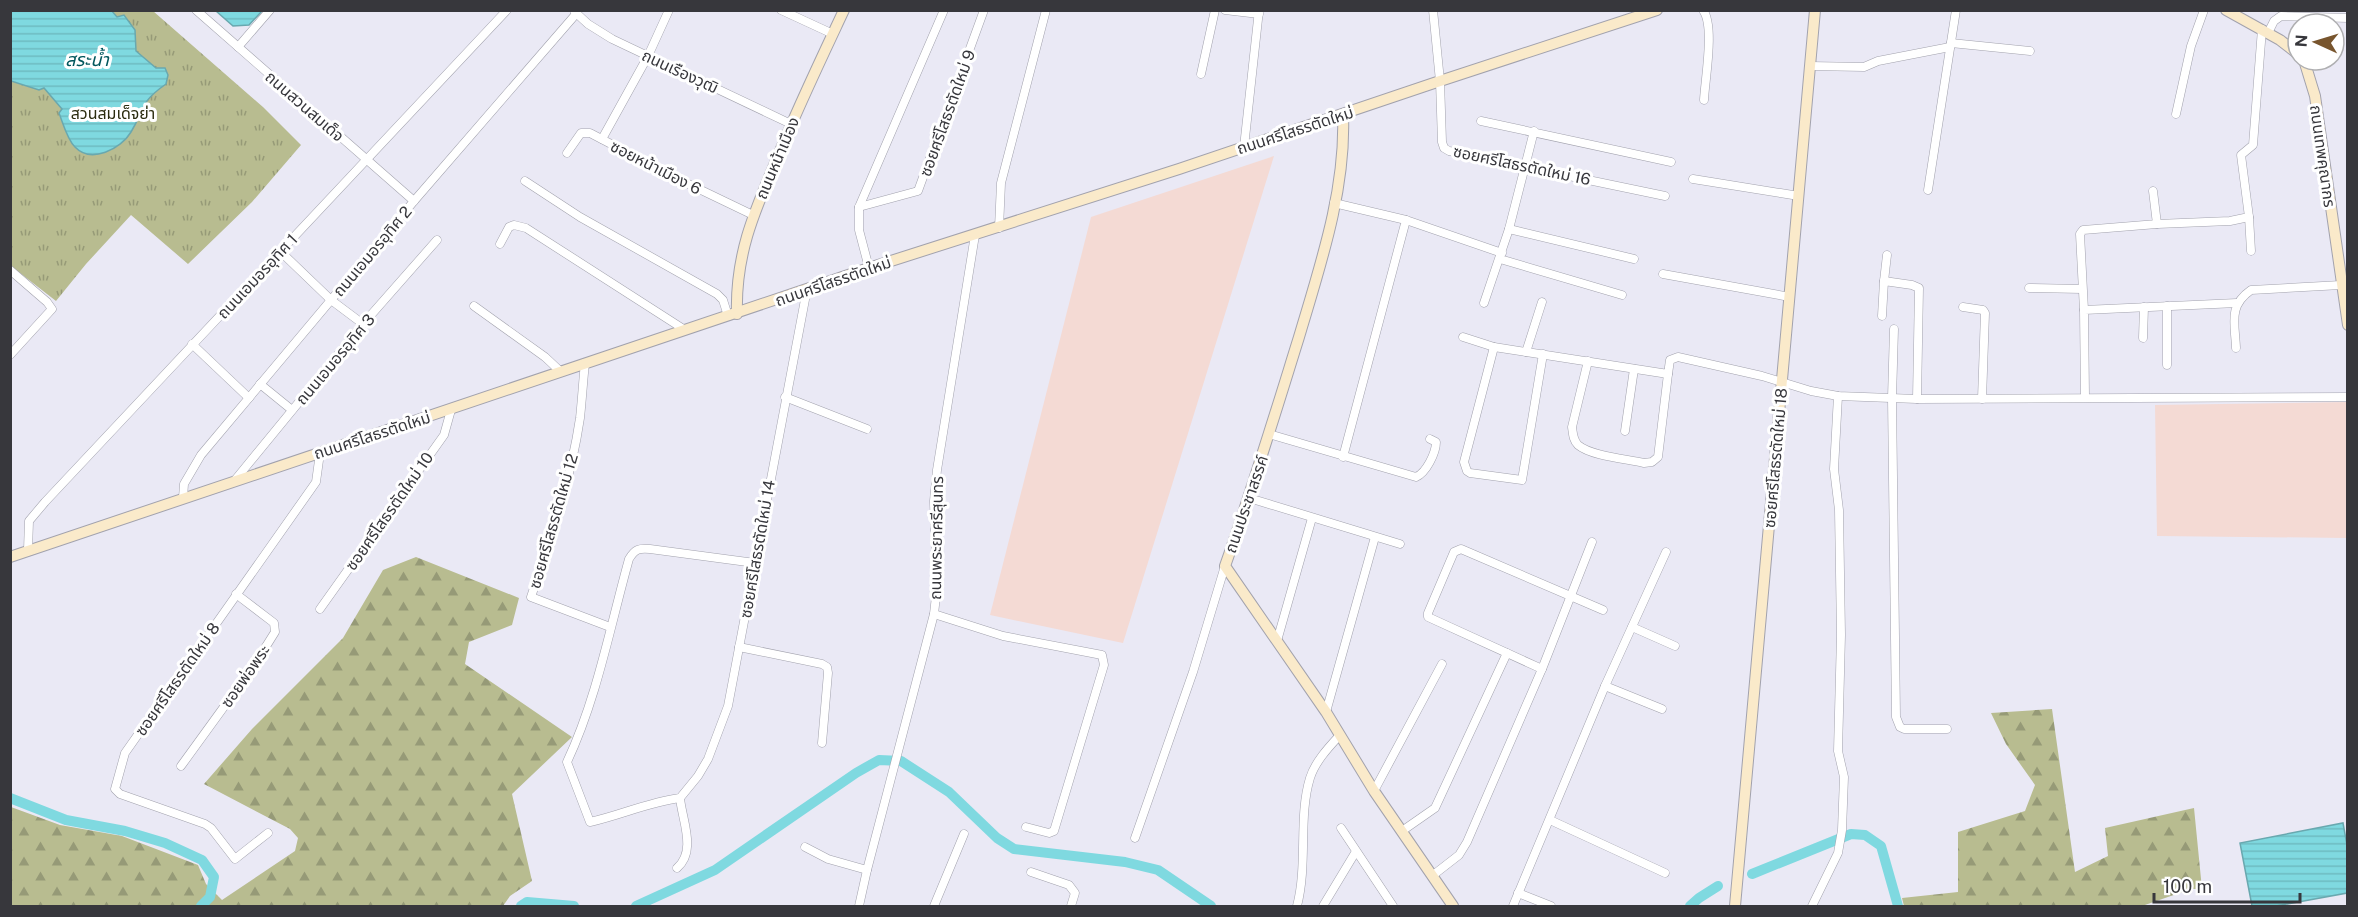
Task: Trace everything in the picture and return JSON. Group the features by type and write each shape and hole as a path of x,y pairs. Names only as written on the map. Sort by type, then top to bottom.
{"street":[{"name":"ถนนสวนสมเด็จ","path":"196,10 414,201"},
{"path":"238,46 270,10"},
{"name":"ถนนเอมอรอุทิศ 1","path":"28,550 29,521 192,344 281,252 292,237 368,160 507,10"},
{"path":"602,139 648,56 669,10"},
{"path":"781,10 833,34"},
{"name":"ถนนหน้าเมือง","path":"733,315 738,272 753,215 791,124 844,10"},
{"path":"868,268 859,230 859,207 944,10"},
{"name":"ซอยศรีโสธรตัดใหม่ 9","path":"859,207 918,191 984,10"},
{"path":"999,228 1001,183 1046,10"},
{"path":"1201,74 1215,10"},
{"path":"1225,10 1259,12 1244,147"},
{"path":"1433,10 1440,81"},
{"name":"ถนนศรีโสธรตัดใหม่","path":"10,557 868,268 999,228 1657,10"},
{"path":"1703,10 1709,23 1704,100"},
{"name":"ซอยศรีโสธรตัดใหม่ 18","path":"1735,906 1815,10"},
{"path":"1928,190 1956,10"},
{"path":"2176,114 2191,46 2204,10"},
{"path":"2226,10 2265,31 2286,46"},
{"name":"ถนนเรืองวุฒิ","path":"575,12 612,39 791,124"},
{"name":"ถนนเอมอรอุทิศ 2","path":"183,498 184,484 190,470 575,12"},
{"path":"2251,251 2241,155 2253,145 2265,31 2281,16 2348,18"},
{"path":"1810,66 1864,68 1878,60 1950,45 2030,51"},
{"name":"ถนนเทพคุณากร","path":"2308,72 2315,96 2348,325"},
{"name":"ซอยศรีโสธรตัดใหม่ 16","path":"1440,81 1442,142 1444,148 1449,151 1665,196"},
{"name":"ถนนประชาสรรค์","path":"1343,115 1343,155 1319,266 1249,498 1225,566 1326,712 1374,791 1453,906"},
{"path":"1481,121 1671,162"},
{"path":"1484,303 1509,229 1534,131"},
{"name":"ซอยหน้าเมือง 6","path":"567,153 581,133 590,133 753,215"},
{"path":"1693,179 1798,196"},
{"path":"525,181 580,217 717,294 733,315"},
{"path":"2153,191 2157,224"},
{"path":"1334,203 1406,220 1501,256 1622,295"},
{"path":"2085,398 2084,310 2079,238 2083,230 2249,217"},
{"path":"1343,457 1406,220"},
{"path":"500,244 509,227 514,225 526,228 686,330"},
{"path":"1509,229 1634,259"},
{"name":"ถนนพระยาศรีสุนทร","path":"859,906 934,614 937,587 934,501 937,470 975,235"},
{"name":"ถนนเอมอรอุทิศ 3","path":"235,480 363,324 436,240"},
{"path":"281,252 331,300 363,324"},
{"path":"1882,316 1887,255"},
{"path":"10,270 52,309 10,355"},
{"path":"1663,274 1790,297"},
{"path":"1884,281 1917,286 1921,291 1917,399"},
{"path":"2236,348 2235,308 2242,296 2251,290 2341,285"},
{"path":"2029,288 2082,289"},
{"name":"ซอยศรีโสธรตัดใหม่ 14","path":"680,798 698,776 718,736 728,706 807,289"},
{"path":"1526,352 1542,302"},
{"path":"2084,310 2237,303"},
{"path":"474,306 545,357 560,371"},
{"path":"2167,306 2167,365"},
{"path":"1964,307 1983,310 1985,313 1982,399"},
{"path":"2143,338 2144,307"},
{"path":"1894,329 1892,398 1896,717 1900,727 1904,729 1947,729"},
{"path":"1463,337 1494,347 1668,374"},
{"path":"192,344 249,398"},
{"path":"1494,347 1464,462 1470,473 1522,480 1543,354"},
{"path":"1588,361 1572,427 1573,438 1577,444 1588,451 1644,463 1659,457 1670,360 1678,357 1838,396 1917,399 2348,397"},
{"name":"ซอยศรีโสธรตัดใหม่ 12","path":"585,363 580,418 573,455 560,510 531,597 610,627"},
{"path":"1625,431 1634,369"},
{"path":"260,384 292,410"},
{"path":"1812,906 1836,859 1842,830 1844,777 1838,751 1841,635 1839,510 1834,470 1838,396"},
{"path":"785,397 867,429"},
{"name":"ซอยศรีโสธรตัดใหม่ 10","path":"320,609 444,435 451,410"},
{"path":"1269,434 1416,477 1423,472 1436,448 1436,442 1430,439"},
{"name":"ซอยศรีโสธรตัดใหม่ 8","path":"268,833 235,859 211,828 196,820 120,794 116,789 125,753 316,482 320,453"},
{"path":"1249,498 1400,544"},
{"path":"1277,641 1312,518"},
{"path":"1326,712 1375,537"},
{"path":"1432,876 1459,855 1467,842 1542,669 1592,542"},
{"path":"677,868 684,862 687,853 687,838 680,798 659,801 590,822 567,762 579,736 596,684 629,559 634,551 640,548 650,549 754,563"},
{"path":"1542,669 1428,617 1454,552 1461,549 1603,610"},
{"path":"1513,906 1605,686 1666,552"},
{"path":"1135,838 1193,672 1225,566"},
{"name":"ซอยพ่อพระ","path":"181,766 255,664 275,632 274,623 236,594"},
{"path":"934,614 1003,636 1102,655 1104,665 1054,831 1049,833 1026,827"},
{"path":"1632,627 1675,646"},
{"path":"739,646 827,667 822,742"},
{"path":"1402,831 1435,808 1508,653"},
{"path":"1374,791 1442,664"},
{"path":"1605,686 1662,709"},
{"path":"1297,906 1303,872 1305,807 1310,777 1317,763 1339,736"},
{"path":"1550,820 1665,873"},
{"path":"1341,828 1355,853 1393,906"},
{"path":"934,906 964,834"},
{"path":"805,847 828,860 867,870"},
{"path":"1323,906 1355,853"},
{"path":"1031,872 1069,885 1074,893 1071,906"},
{"path":"1518,893 1551,906"}],"shaded area":[{"path":"1274,156 1123,643 990,615 1091,217"},
{"path":"2347,402 2347,538 2157,536 2155,405"}],"green space":[{"name":"สวนสมเด็จย่า","path":"10,11 153,11 263,107 301,145 252,202 188,264 131,215 56,301 11,266"},
{"path":"416,557 519,598 512,625 469,642 465,664 572,737 512,794 532,881 510,896 503,906 11,906 11,807 60,825 122,836 198,865 206,884 222,900 295,851 298,838 290,829 204,784 252,729 343,638 383,570"},
{"path":"2052,709 2075,872 2108,856 2105,828 2194,808 2202,889 2191,889 2142,906 1904,906 1902,898 1958,892 1958,832 2025,811 2035,785 2006,744 1991,713"}],"water":[{"name":"สระน้ำ","path":"11,10 111,10 117,17 124,15 135,30 136,51 156,68 165,68 168,75 166,84 147,101 131,132 120,144 97,154 82,152 72,144 67,135 59,113 62,109 44,88 39,90 11,81"},
{"path":"216,11 262,11 249,25 233,26"},
{"path":"2343,823 2347,845 2347,893 2276,906 2252,906 2240,843"}],"waterway":[{"path":"636,906 715,870 856,773 879,760 901,761 949,792 997,838 1014,849 1125,862 1158,870 1211,906"},
{"path":"10,798 66,820 125,831 165,843 202,860 214,877 210,897 201,906"},
{"path":"1752,874 1851,834 1865,835 1881,846 1898,906"},
{"path":"1690,906 1718,886"},
{"path":"521,906 527,902 574,906"}]}
